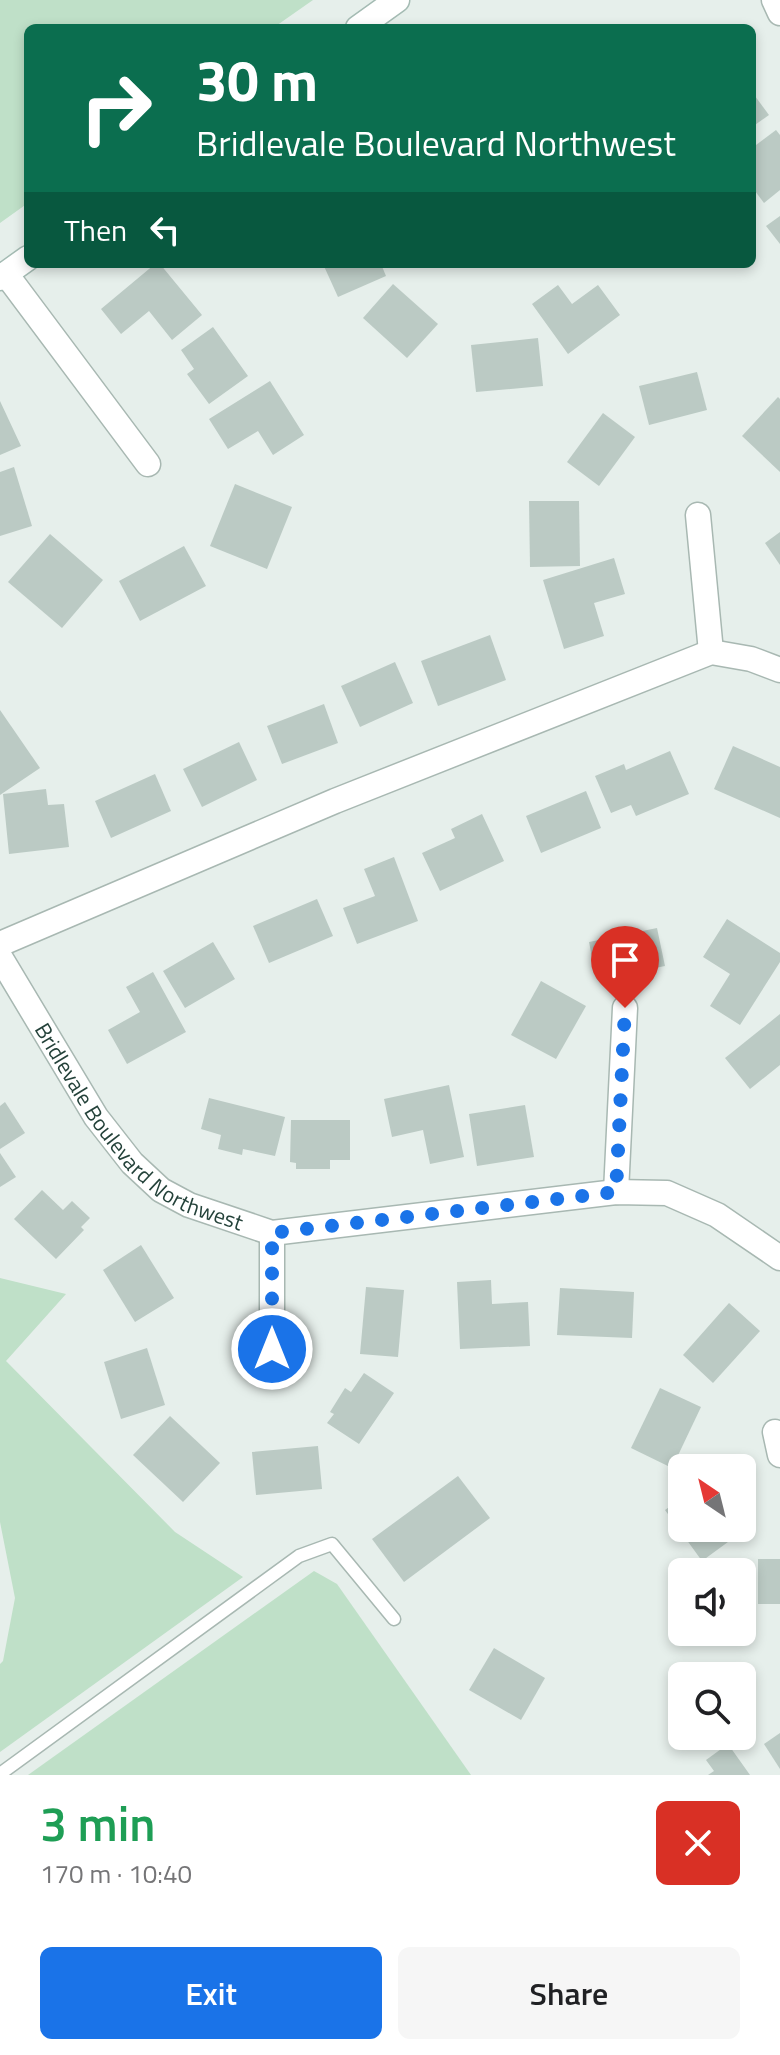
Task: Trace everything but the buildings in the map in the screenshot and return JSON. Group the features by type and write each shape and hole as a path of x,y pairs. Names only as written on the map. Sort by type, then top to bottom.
{"street":[{"path":"364,24 397,0"},
{"path":"774,0 780,13"},
{"path":"24,261 3,276 148,464"},
{"path":"698,515 711,652"},
{"path":"0,944 335,801 711,652 751,659 780,670"},
{"name":"Bridlevale Boulevard Northwest","path":"0,957 96,1117 132,1163 161,1190 189,1205 272,1233 616,1192 667,1193 717,1215 780,1258"},
{"path":"616,1192 625,1008"},
{"path":"272,1233 272,1349"}],"lane":[{"path":"0,1774 299,1556 332,1544 394,1619"}],"green space":[{"path":"0,0 313,0 279,24 24,24 24,206 0,223"},
{"path":"0,1278 66,1294 6,1361 175,1532 243,1577 0,1752 0,1664 15,1598 0,1522"},
{"path":"314,1571 337,1584 471,1775 28,1775"}],"route":[{"path":"272,1349 272,1233 616,1192 625,1008"}]}
